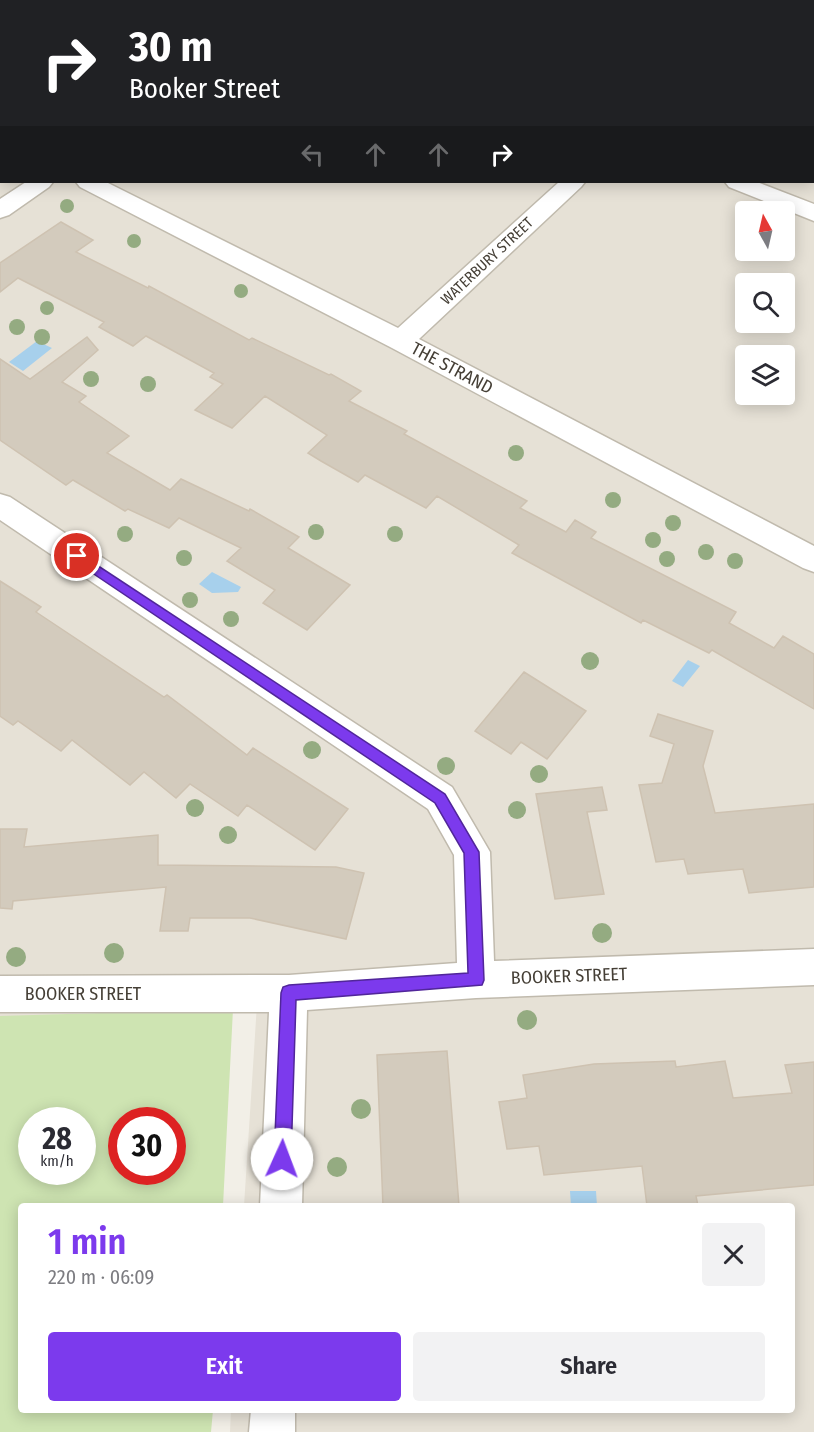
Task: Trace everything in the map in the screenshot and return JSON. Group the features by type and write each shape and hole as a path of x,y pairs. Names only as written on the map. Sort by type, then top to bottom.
{"street":[{"path":"0,210 40,183"},
{"name":"THE STRAND","path":"90,183 401,341 814,560"},
{"name":"WATERBURY STREET","path":"401,341 572,183"},
{"path":"739,183 814,213"},
{"path":"0,505 440,798 472,852 476,980"},
{"name":"BOOKER STREET","path":"0,994 289,993 476,980 814,967"},
{"path":"281,1203 289,993"},
{"path":"272,1432 273,1413"}],"shaded area":[{"path":"0,183 814,183 814,1432 230,1432 231,1413 795,1413 795,1203 244,1203 257,1004 0,1018"}],"green space":[{"path":"233,1009 223,1203 18,1203 18,1413 213,1413 211,1432 0,1432 0,1016"}],"water":[{"path":"37,341 52,348 23,371 9,362"},
{"path":"212,572 241,587 238,592 212,593 199,584"},
{"path":"688,660 700,666 683,687 672,681"},
{"path":"570,1191 596,1191 597,1203 571,1203"}],"building":[{"path":"61,222 93,240 76,252 148,288 149,286 249,340 252,338 331,374 361,391 349,401 407,431 404,434 527,501 520,508 566,532 575,520 596,532 591,538 736,612 729,623 774,648 783,636 814,654 814,709 712,650 709,653 643,620 641,623 512,553 519,545 437,496 426,508 365,475 358,482 321,461 308,453 327,435 265,396 232,428 195,410 223,384 210,377 214,373 146,336 133,346 99,327 104,322 18,278 0,292 0,263"},
{"path":"87,337 98,350 62,382 86,396 79,402 129,436 107,453 170,490 181,479 249,511 250,509 299,537 288,548 350,585 307,630 263,603 275,590 227,561 241,548 179,518 169,528 128,509 125,511 73,480 66,485 0,440 0,359 30,379"},
{"path":"0,581 41,607 36,612 164,697 167,695 247,755 253,748 348,809 315,850 247,805 238,816 190,784 176,798 144,772 130,785 72,740 61,751 18,721 13,725 0,716"},
{"path":"524,672 586,711 547,759 521,742 511,754 475,731"},
{"path":"658,714 713,731 703,766 715,813 814,804 814,887 749,893 743,869 688,874 684,859 656,862 639,785 662,783 674,744 650,736"},
{"path":"602,787 607,810 587,812 604,894 555,899 536,794"},
{"path":"0,829 27,829 24,847 158,835 158,865 336,867 364,873 346,939 250,918 190,918 188,931 160,931 166,887 13,901 12,909 0,908"},
{"path":"447,1051 459,1203 383,1203 377,1055"},
{"path":"675,1061 676,1067 725,1061 733,1098 792,1093 785,1065 814,1062 814,1185 696,1196 697,1203 647,1203 642,1166 544,1175 539,1146 507,1149 499,1102 527,1098 523,1075 594,1064"}],"route":[{"path":"77,556 440,798 472,852 476,980 289,993 282,1159"}]}
